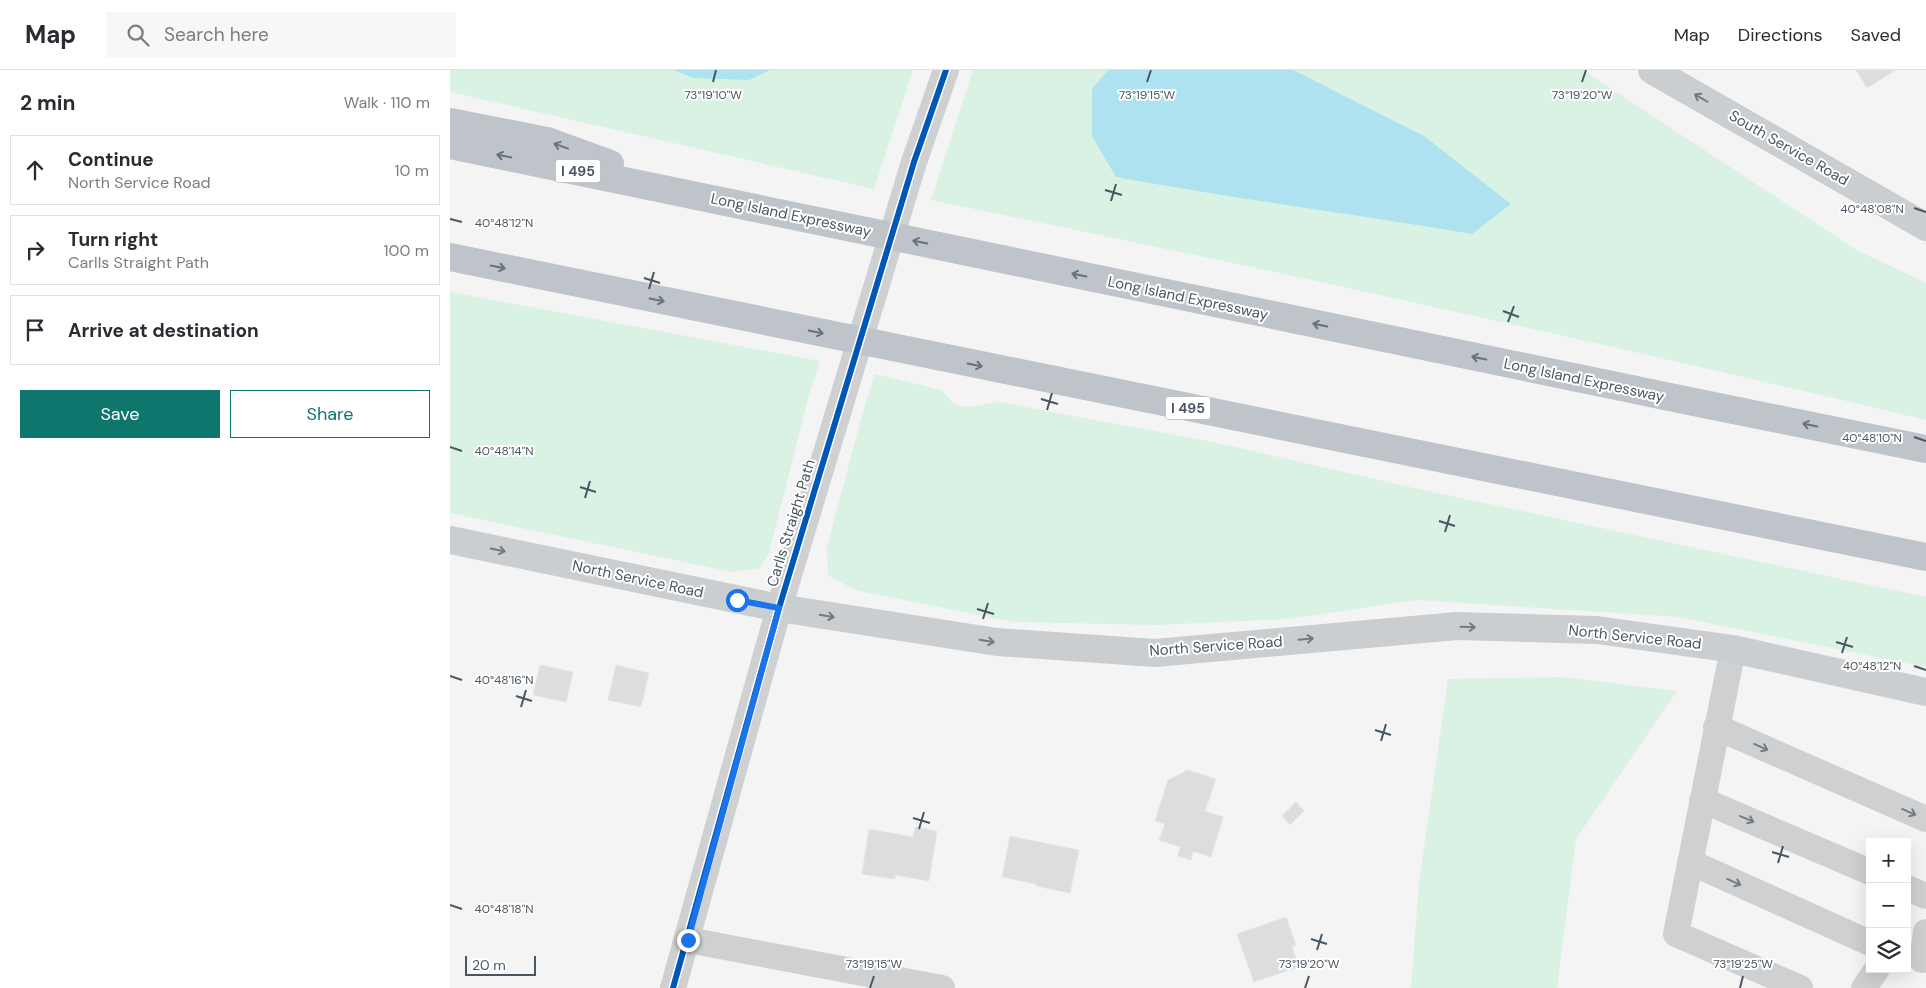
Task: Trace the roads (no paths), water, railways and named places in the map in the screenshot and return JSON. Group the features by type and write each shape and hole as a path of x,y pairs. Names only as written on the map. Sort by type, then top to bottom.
{"highway":[{"path":"450,122 547,141 706,198"},
{"name":"Long Island Expressway","path":"450,145 1926,449"},
{"name":"I 495","path":"450,257 1926,557"}],"main road":[{"name":"South Service Road","path":"1652,70 1924,220"},
{"name":"North Service Road","path":"450,540 779,608 996,642 1155,653 1457,626 1597,630 1733,649 1926,692"}],"street":[{"name":"Carlls Straight Path","path":"673,988 688,940 779,608 914,162 946,70"},
{"path":"1733,649 1676,934 1800,988"},
{"path":"1716,727 1926,819"},
{"path":"1702,800 1866,870"},
{"path":"1690,862 1866,941"},
{"path":"1911,890 1926,896"},
{"path":"1918,959 1926,932"},
{"path":"688,940 942,988"},
{"path":"1864,988 1874,973"}],"water":[{"path":"673,70 770,70 749,80 694,78"},
{"path":"1108,70 1293,70 1424,136 1511,204 1472,234 1116,177 1092,136 1092,89"}]}
